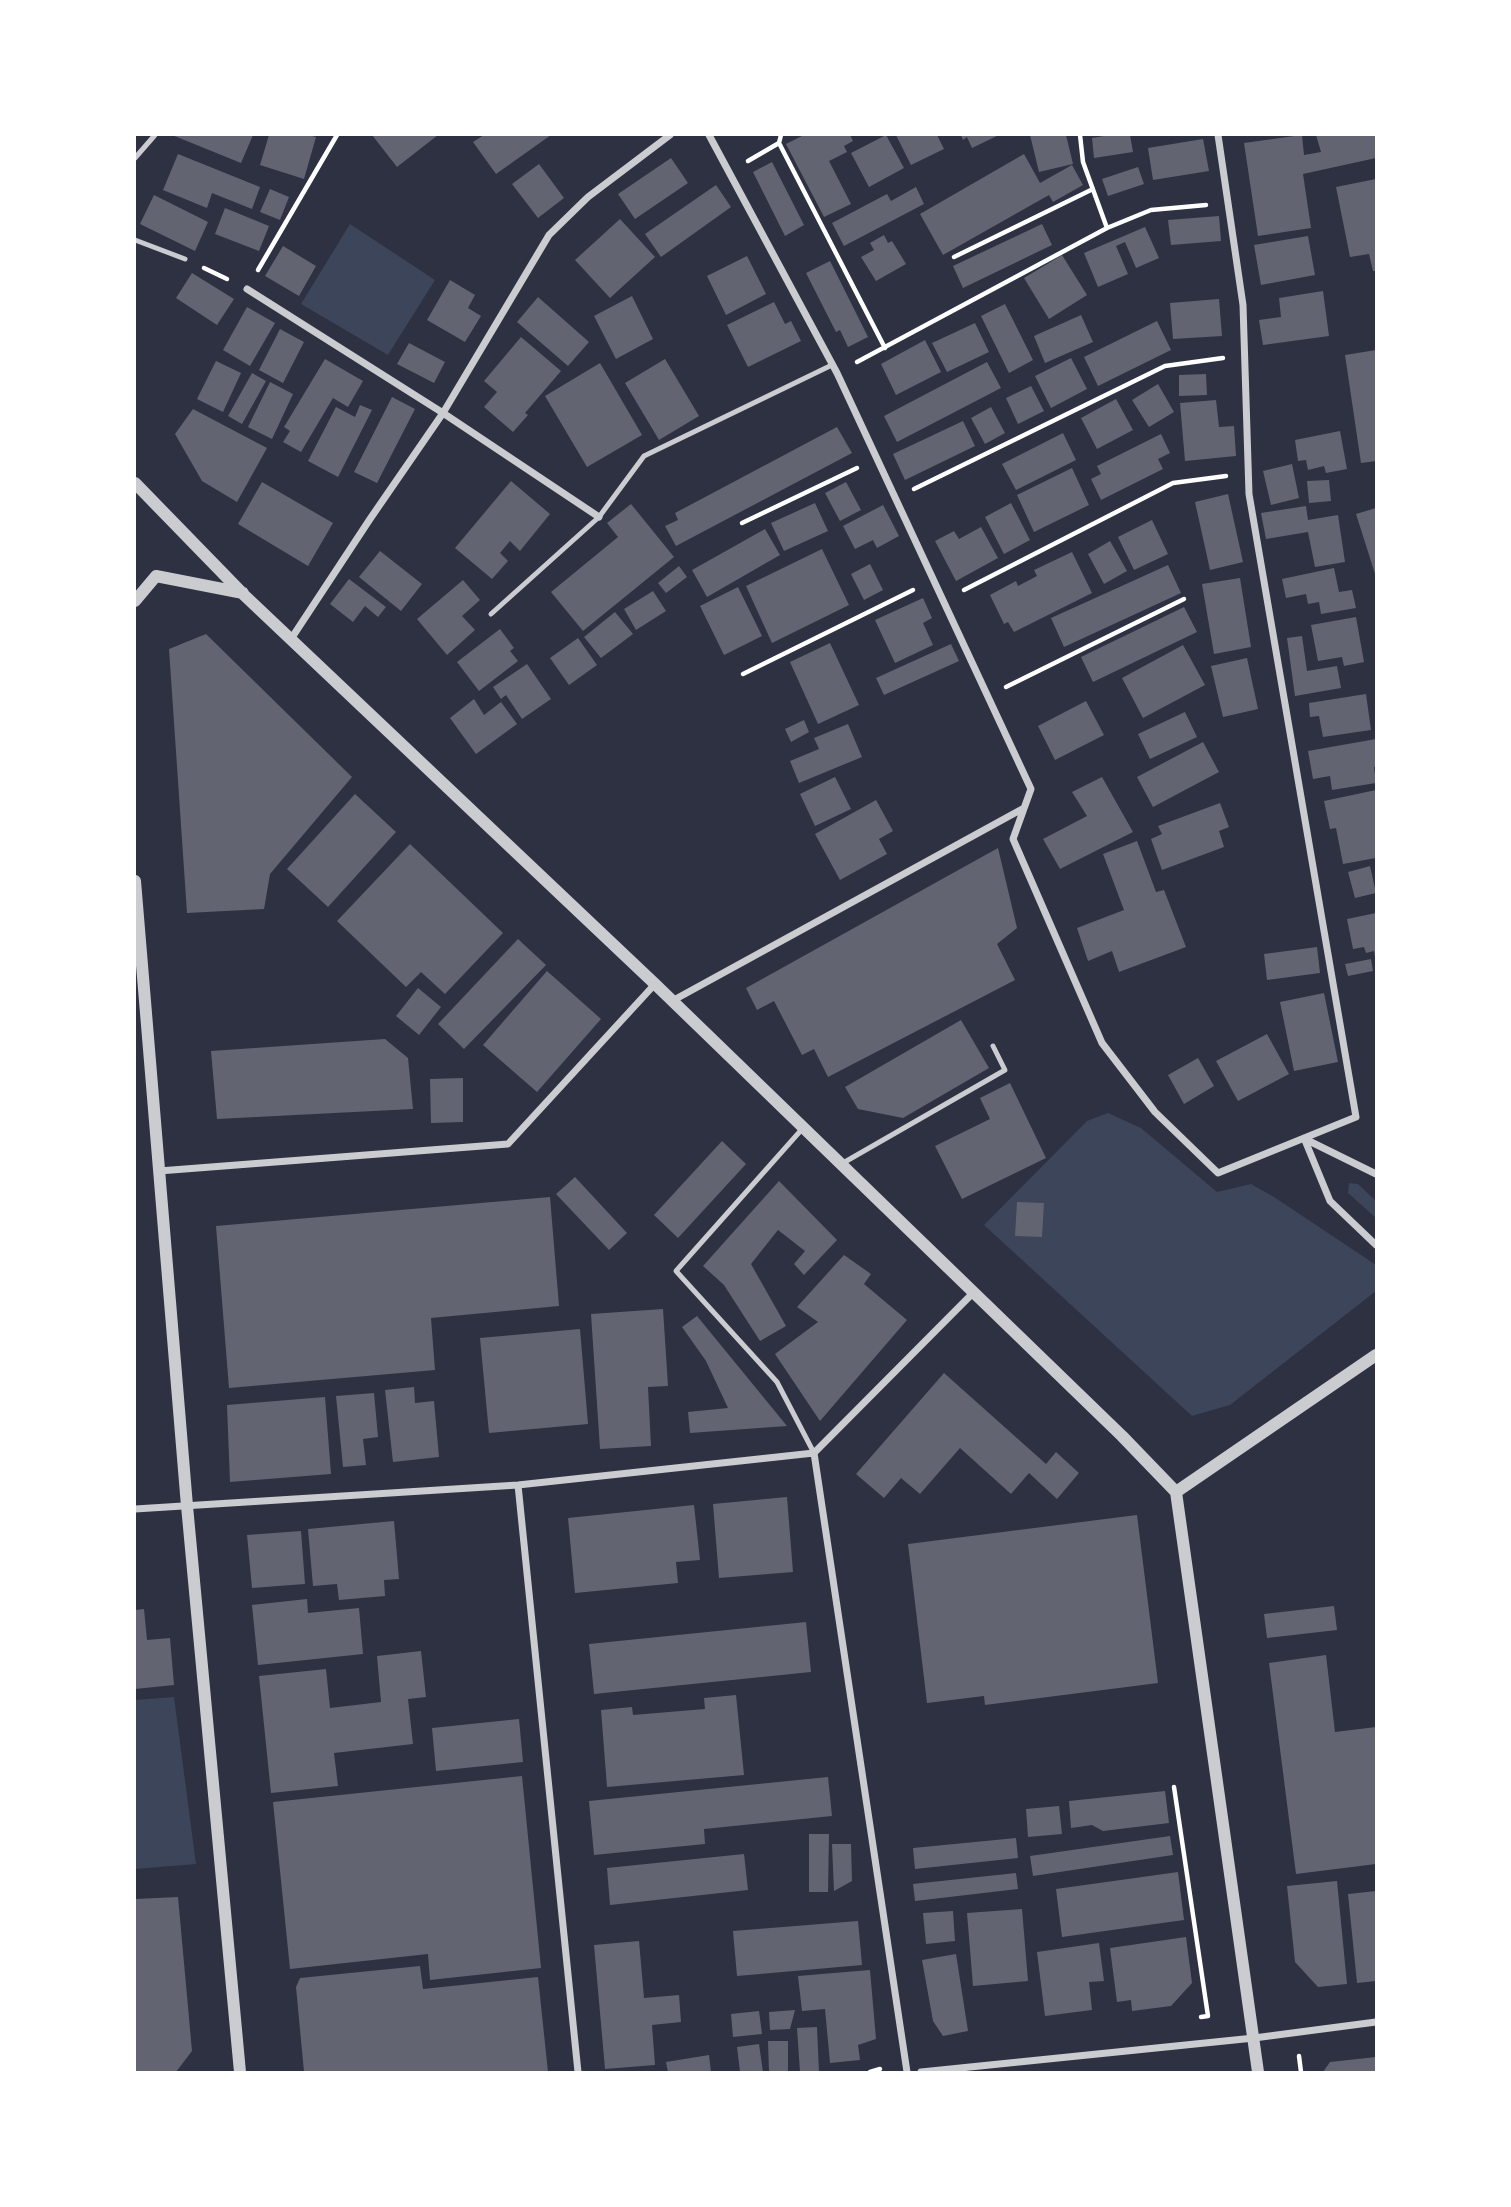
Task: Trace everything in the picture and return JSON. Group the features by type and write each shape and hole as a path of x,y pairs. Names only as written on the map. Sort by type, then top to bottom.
{"street":[{"path":"291,639 443,414 548,235 588,197 670,135"},
{"path":"709,135 837,373 1031,789 1013,839 1102,1043 1155,1112 1218,1174 1356,1117 1249,494 1243,305 1217,135"},
{"path":"247,289 599,517"},
{"path":"135,483 243,594 655,984 1177,1492 1258,2072"},
{"path":"135,601 156,576 243,594"},
{"path":"671,1001 1024,807"},
{"path":"135,881 187,1506 240,2072"},
{"path":"159,1171 508,1144 655,984"},
{"path":"1304,1139 1376,1174"},
{"path":"1304,1139 1330,1201 1376,1245"},
{"path":"135,1510 518,1485 814,1453 973,1293"},
{"path":"1177,1492 1376,1355"},
{"path":"814,1453 907,2072"},
{"path":"518,1485 578,2072"},
{"path":"921,2072 1254,2038 1376,2022"}],"lane":[{"path":"135,158 155,135"},
{"path":"135,240 185,259"},
{"path":"491,614 599,517 644,456 832,365"},
{"path":"841,1165 1005,1070 993,1046"},
{"path":"803,1128 676,1271 778,1382 814,1453"}],"path":[{"path":"185,259 247,289 337,135"},
{"path":"781,135 779,143 884,348"},
{"path":"1080,135 1083,162 1107,228"},
{"path":"729,172 779,143"},
{"path":"954,257 1093,189"},
{"path":"837,373 1107,228 1151,210 1228,202"},
{"path":"895,498 1165,366 1244,356"},
{"path":"743,523 876,458"},
{"path":"943,601 1173,483 1248,473"},
{"path":"743,674 933,580"},
{"path":"988,696 1184,599"},
{"path":"1174,1787 1208,2016"},
{"path":"1299,2053 1301,2072"},
{"path":"870,2072 880,2070"}],"shaded area":[{"path":"350,224 435,280 388,355 301,304"},
{"path":"1108,1113 1141,1128 1217,1192 1251,1184 1274,1197 1376,1265 1376,1291 1230,1405 1192,1416 984,1225 1087,1121"},
{"path":"1349,1183 1358,1184 1376,1201 1376,1218 1348,1193"},
{"path":"174,1697 196,1864 135,1869 135,1700"}],"building":[{"path":"172,135 253,135 241,163"},
{"path":"269,135 316,137 304,179 260,165"},
{"path":"372,135 438,135 397,167"},
{"path":"484,135 551,135 496,174 473,142"},
{"path":"804,135 850,135 853,141 844,146 847,152 829,161 851,204 824,217 786,144"},
{"path":"886,135 904,168 869,187 851,153"},
{"path":"896,135 937,135 944,149 911,165"},
{"path":"961,135 999,135 972,148 967,137 963,140"},
{"path":"1030,135 1066,135 1073,164 1039,172"},
{"path":"1130,135 1133,152 1094,158 1092,138"},
{"path":"1302,135 1304,155 1321,152 1316,135 1376,135 1376,158 1303,174 1311,228 1258,236 1244,143"},
{"path":"1203,139 1209,171 1153,180 1148,148"},
{"path":"178,154 260,187 252,209 212,193 207,208 163,190"},
{"path":"1024,154 1040,183 1072,165 1083,185 1053,202 1049,195 943,255 920,214"},
{"path":"671,158 688,183 635,219 618,194"},
{"path":"772,162 804,225 785,236 753,172"},
{"path":"539,164 564,198 538,218 512,184"},
{"path":"1138,167 1144,184 1108,196 1102,179"},
{"path":"1376,179 1376,271 1373,271 1369,254 1350,257 1336,187"},
{"path":"716,185 731,207 661,257 645,234"},
{"path":"916,187 924,204 844,246 832,223 887,194 891,201"},
{"path":"270,189 289,197 280,220 260,212"},
{"path":"154,195 208,222 195,251 140,224"},
{"path":"225,208 269,226 259,251 215,234"},
{"path":"1219,216 1221,241 1171,245 1168,220"},
{"path":"620,219 655,257 610,298 575,260"},
{"path":"1042,224 1052,245 963,288 953,266"},
{"path":"1145,227 1159,258 1136,268 1125,242 1116,246 1128,274 1098,287 1084,253"},
{"path":"884,235 888,243 892,241 906,264 876,281 861,257 874,250 870,243"},
{"path":"1308,236 1315,275 1261,285 1254,245"},
{"path":"283,246 316,266 299,296 265,276"},
{"path":"1062,255 1087,295 1049,319 1024,278"},
{"path":"747,256 766,294 726,315 707,276"},
{"path":"830,261 868,337 848,347 840,330 836,332 806,273"},
{"path":"192,273 234,299 217,325 176,298"},
{"path":"450,280 475,295 468,308 481,316 465,342 427,320"},
{"path":"1323,291 1329,336 1263,345 1259,320 1281,317 1279,298"},
{"path":"632,296 653,339 616,359 594,316"},
{"path":"538,297 589,342 568,366 517,322"},
{"path":"1219,299 1222,336 1173,339 1170,303"},
{"path":"774,302 785,324 791,321 801,341 748,367 727,325"},
{"path":"1005,304 1033,360 1009,373 981,316"},
{"path":"247,307 275,323 250,366 223,350"},
{"path":"1081,315 1093,342 1045,363 1034,336"},
{"path":"1157,321 1171,350 1098,386 1084,357"},
{"path":"975,323 989,352 947,372 932,343"},
{"path":"280,329 304,342 283,383 259,370"},
{"path":"521,337 561,371 525,413 528,415 513,432 484,407 497,392 484,381"},
{"path":"925,340 941,372 896,395 881,364"},
{"path":"409,343 445,362 434,383 397,364"},
{"path":"1376,350 1376,461 1361,463 1345,355"},
{"path":"1071,358 1087,389 1051,408 1035,376"},
{"path":"325,359 363,381 348,407 333,398 301,452 283,442 290,431 284,427"},
{"path":"665,359 699,416 659,440 625,383"},
{"path":"216,361 241,373 223,412 197,399"},
{"path":"987,362 1001,388 897,442 884,416"},
{"path":"600,363 642,435 587,467 545,396"},
{"path":"252,373 266,381 242,424 228,416"},
{"path":"1206,374 1207,395 1179,396 1179,375"},
{"path":"270,382 293,394 272,439 248,427"},
{"path":"1158,384 1174,412 1149,427 1132,400"},
{"path":"1031,386 1044,411 1018,424 1006,398"},
{"path":"392,397 415,409 377,483 354,472"},
{"path":"1116,399 1133,430 1097,449 1081,418"},
{"path":"1216,400 1219,427 1234,426 1236,456 1185,461 1180,403"},
{"path":"360,405 372,410 338,477 308,461 336,407 355,417"},
{"path":"991,407 1005,433 985,444 971,418"},
{"path":"193,409 267,448 237,502 202,481 175,434"},
{"path":"963,421 975,446 905,480 893,454"},
{"path":"837,427 852,453 676,546 665,526 678,520 675,513"},
{"path":"1340,431 1347,469 1326,473 1324,466 1308,470 1306,460 1298,461 1295,440"},
{"path":"1063,433 1076,460 1016,490 1002,464"},
{"path":"1161,434 1170,453 1158,459 1163,469 1101,500 1091,479 1101,474 1097,466"},
{"path":"1292,464 1299,498 1271,505 1263,471"},
{"path":"1072,468 1089,505 1034,532 1017,495"},
{"path":"1329,480 1331,501 1309,503 1307,481"},
{"path":"511,481 550,514 520,551 510,541 500,553 508,561 492,579 455,548"},
{"path":"262,482 333,523 308,566 238,524"},
{"path":"846,482 861,510 840,521 825,493"},
{"path":"1228,494 1243,562 1210,570 1195,502"},
{"path":"815,503 828,531 784,551 771,523"},
{"path":"1011,503 1030,540 1004,554 985,517"},
{"path":"631,504 674,557 583,631 551,592 618,537 607,523"},
{"path":"883,505 899,536 877,548 873,540 855,549 843,526"},
{"path":"1306,506 1308,520 1338,515 1345,562 1315,567 1308,532 1266,539 1261,513"},
{"path":"1376,508 1376,577 1356,514"},
{"path":"1152,520 1168,554 1134,570 1118,537"},
{"path":"981,527 998,558 956,581 935,541 954,531 959,539"},
{"path":"765,529 780,555 707,597 692,570"},
{"path":"1110,541 1127,571 1104,584 1088,554"},
{"path":"822,549 849,605 772,643 746,586"},
{"path":"380,551 422,584 401,611 359,577"},
{"path":"1072,552 1092,593 1014,632 1008,622 1004,624 990,595 1016,581 1018,586 1037,576 1034,570"},
{"path":"870,564 883,590 864,600 851,574"},
{"path":"1168,565 1181,593 1064,647 1051,618"},
{"path":"679,566 687,577 666,593 658,583"},
{"path":"1334,568 1339,592 1352,590 1356,608 1321,614 1319,602 1308,604 1306,594 1286,598 1282,579"},
{"path":"1240,578 1251,647 1214,654 1202,584"},
{"path":"349,579 386,607 378,617 365,606 353,622 330,604"},
{"path":"463,580 480,600 462,616 475,630 447,655 417,619"},
{"path":"738,587 762,636 724,655 700,606"},
{"path":"653,591 666,611 636,630 624,609"},
{"path":"923,598 932,618 923,623 933,645 895,663 875,620"},
{"path":"1184,607 1197,632 1093,682 1081,657"},
{"path":"615,612 633,634 601,658 584,637"},
{"path":"1356,617 1364,662 1344,666 1342,657 1318,661 1311,625"},
{"path":"500,629 514,648 510,651 518,661 479,691 457,662"},
{"path":"206,634 352,777 270,874 264,909 187,913 169,649"},
{"path":"1302,636 1307,671 1337,666 1341,688 1295,696 1287,638"},
{"path":"578,638 597,665 569,685 550,658"},
{"path":"830,643 859,705 818,724 790,662"},
{"path":"951,644 959,661 884,695 876,678"},
{"path":"1183,645 1205,685 1143,718 1122,678"},
{"path":"1247,658 1258,709 1223,717 1211,666"},
{"path":"527,664 551,699 522,719 506,695 501,699 493,687"},
{"path":"1366,694 1371,730 1323,737 1319,716 1310,717 1309,703"},
{"path":"474,699 484,715 501,702 517,724 476,754 450,718"},
{"path":"1086,701 1104,735 1055,760 1038,726"},
{"path":"1185,712 1197,737 1150,759 1138,734"},
{"path":"804,720 809,732 791,742 785,729"},
{"path":"848,724 862,757 799,783 790,761 819,749 814,738"},
{"path":"1376,739 1376,783 1332,790 1330,776 1313,779 1308,751"},
{"path":"1203,742 1219,772 1153,807 1137,777"},
{"path":"835,777 851,809 815,826 800,794"},
{"path":"1102,777 1133,832 1060,869 1043,839 1087,816 1072,792"},
{"path":"1376,790 1376,858 1343,864 1336,828 1330,829 1324,801"},
{"path":"355,794 396,832 328,907 287,869"},
{"path":"876,800 893,831 879,839 887,854 840,880 815,834"},
{"path":"1220,803 1229,827 1219,831 1224,847 1162,870 1151,839 1162,834 1158,826"},
{"path":"1137,841 1156,892 1164,890 1186,947 1119,972 1112,951 1088,961 1077,928 1124,910 1103,854"},
{"path":"410,844 503,933 445,994 421,972 406,987 337,921"},
{"path":"998,848 1017,928 997,944 1015,980 828,1077 814,1049 802,1055 774,1001 757,1010 746,988"},
{"path":"1370,866 1376,893 1355,898 1348,872"},
{"path":"1376,913 1375,957 1374,951 1366,953 1364,947 1353,949 1347,919"},
{"path":"518,939 546,965 464,1049 438,1024"},
{"path":"1317,947 1320,973 1267,980 1264,954"},
{"path":"1371,959 1373,971 1348,976 1345,964"},
{"path":"547,971 601,1019 537,1092 483,1045"},
{"path":"418,988 441,1007 419,1035 396,1016"},
{"path":"1324,993 1338,1062 1294,1071 1280,1002"},
{"path":"961,1020 989,1068 903,1118 858,1109 845,1087"},
{"path":"1267,1034 1289,1074 1238,1101 1216,1061"},
{"path":"385,1039 408,1058 413,1109 217,1119 211,1051"},
{"path":"1198,1058 1214,1086 1184,1104 1168,1075"},
{"path":"463,1078 463,1122 431,1123 430,1079"},
{"path":"1010,1083 1046,1158 962,1199 935,1146 990,1119 980,1098"},
{"path":"722,1141 746,1164 678,1238 654,1215"},
{"path":"575,1177 627,1233 609,1250 556,1194"},
{"path":"779,1181 837,1240 804,1275 794,1264 805,1251 778,1230 751,1264 786,1326 760,1341 724,1285 703,1266"},
{"path":"550,1197 559,1306 431,1318 435,1370 229,1388 216,1226"},
{"path":"1017,1202 1044,1203 1042,1237 1015,1236"},
{"path":"844,1255 871,1274 864,1284 907,1320 820,1421 775,1354 818,1322 797,1307"},
{"path":"663,1309 668,1386 648,1387 651,1446 600,1449 591,1314"},
{"path":"697,1316 787,1426 690,1433 688,1412 728,1408 706,1361 682,1327"},
{"path":"580,1329 588,1424 489,1433 480,1338"},
{"path":"944,1373 1046,1464 1056,1452 1079,1473 1057,1499 1029,1473 1011,1494 960,1448 920,1494 901,1478 884,1498 856,1474"},
{"path":"414,1387 415,1403 434,1401 439,1457 393,1462 385,1390"},
{"path":"374,1393 378,1437 363,1439 366,1465 343,1467 336,1396"},
{"path":"325,1397 331,1474 230,1482 227,1405"},
{"path":"787,1497 793,1572 719,1578 713,1504"},
{"path":"694,1505 700,1560 676,1562 678,1583 575,1593 568,1518"},
{"path":"1137,1515 1158,1683 985,1705 984,1696 927,1703 908,1544"},
{"path":"394,1521 399,1579 384,1580 385,1596 339,1600 337,1584 313,1586 308,1529"},
{"path":"301,1531 305,1584 252,1588 247,1535"},
{"path":"307,1599 308,1613 359,1608 363,1654 258,1665 252,1605"},
{"path":"1334,1606 1337,1630 1267,1638 1264,1614"},
{"path":"144,1609 147,1640 170,1638 174,1685 135,1689 135,1610"},
{"path":"806,1622 811,1672 594,1694 589,1644"},
{"path":"421,1651 426,1697 408,1699 413,1744 334,1753 338,1786 271,1793 259,1676 326,1669 330,1708 381,1702 377,1656"},
{"path":"1326,1655 1335,1732 1376,1727 1376,1864 1296,1874 1269,1663"},
{"path":"736,1695 744,1775 607,1787 601,1710 632,1707 633,1715 705,1709 704,1698"},
{"path":"519,1719 523,1762 436,1771 432,1728"},
{"path":"522,1776 541,1968 430,1980 428,1954 290,1969 273,1802"},
{"path":"828,1777 832,1816 704,1829 705,1844 594,1855 589,1801"},
{"path":"1165,1791 1169,1823 1103,1831 1092,1825 1071,1828 1069,1801"},
{"path":"1059,1806 1062,1834 1028,1837 1026,1809"},
{"path":"809,1834 829,1834 828,1892 809,1892"},
{"path":"1170,1836 1173,1855 1033,1876 1030,1856"},
{"path":"1016,1838 1018,1858 915,1869 913,1848"},
{"path":"832,1844 851,1844 852,1881 834,1891"},
{"path":"744,1854 748,1890 610,1905 607,1868"},
{"path":"1178,1872 1184,1920 1062,1937 1056,1889"},
{"path":"1016,1873 1018,1889 915,1901 913,1884"},
{"path":"1337,1881 1347,1984 1318,1987 1295,1962 1287,1886"},
{"path":"1376,1891 1376,1981 1357,1983 1348,1894"},
{"path":"178,1897 192,2051 176,2072 135,2072 135,1899"},
{"path":"1022,1909 1028,1981 973,1986 967,1913"},
{"path":"953,1911 955,1941 926,1944 923,1913"},
{"path":"858,1921 862,1965 737,1976 733,1931"},
{"path":"1186,1937 1192,1983 1171,2006 1132,2011 1131,2000 1117,2002 1110,1948"},
{"path":"639,1941 644,1998 679,1995 681,2022 652,2025 655,2065 605,2069 594,1945"},
{"path":"1099,1943 1104,1981 1089,1982 1092,2010 1045,2016 1037,1952"},
{"path":"956,1954 968,2031 943,2036 933,2021 922,1960"},
{"path":"420,1966 423,1989 538,1977 548,2072 304,2072 296,1987 300,1978"},
{"path":"870,1970 876,2039 858,2045 860,2060 830,2063 825,2009 802,2011 798,1976"},
{"path":"795,2010 790,2029 770,2030 769,2012"},
{"path":"759,2011 762,2034 733,2037 731,2014"},
{"path":"817,2027 819,2072 800,2072 797,2028"},
{"path":"768,2041 788,2041 788,2072 769,2072"},
{"path":"759,2044 763,2072 740,2072 737,2047"},
{"path":"709,2055 711,2072 668,2072 666,2062"},
{"path":"1376,2057 1376,2072 1323,2072 1330,2062"}]}
